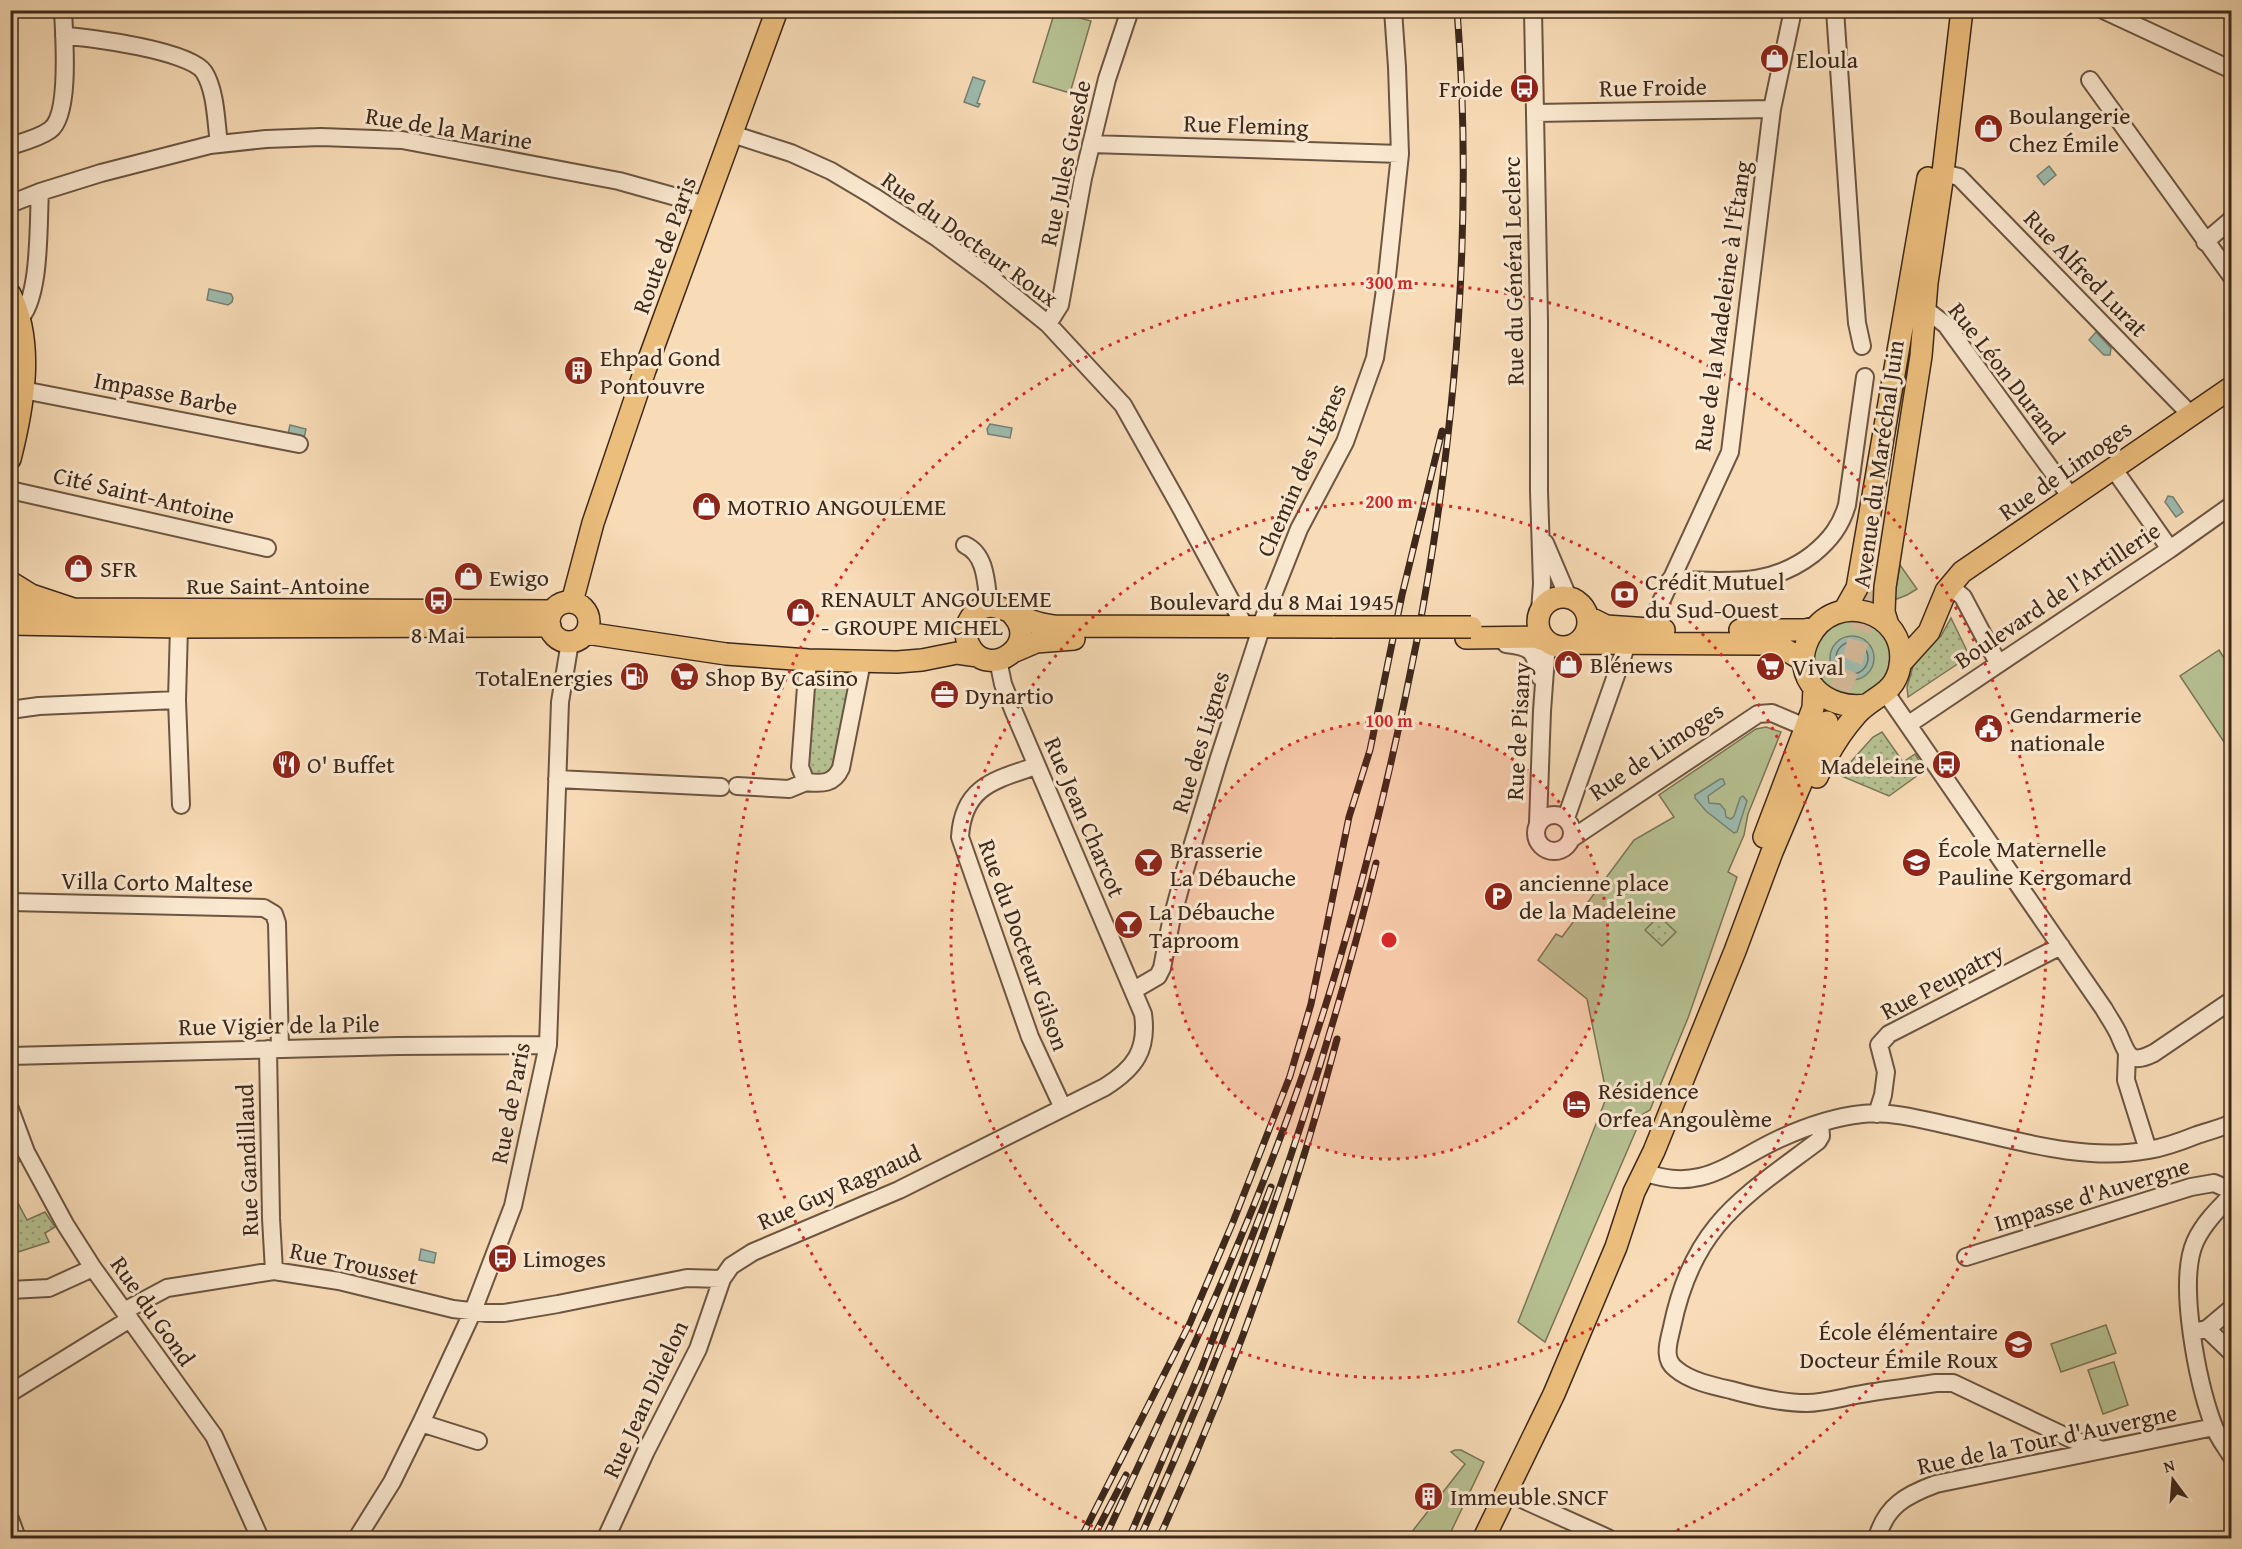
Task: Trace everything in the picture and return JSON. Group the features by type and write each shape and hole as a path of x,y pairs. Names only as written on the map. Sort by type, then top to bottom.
{"main road":[{"name":"Route de Paris","path":"572,602 593,523 713,182 777,10"},
{"name":"Avenue du Maréchal Juin","path":"1890,628 1884,612 1885,587 1910,436 1916,308 1948,10"},
{"name":"Avenue du Maréchal Juin","path":"1844,611 1857,588 1891,384 1916,308 1953,177 1962,10"},
{"path":"10,294 19,319 23,343 23,390 17,434 10,459"},
{"name":"Avenue du Maréchal Juin","path":"1872,590 1916,308"},
{"name":"Rue de Limoges","path":"1900,664 1929,632 1949,585 1962,572 2232,387"},
{"name":"Rue Saint-Antoine","path":"10,582 30,595 74,609 551,619"},
{"path":"1578,644 1587,632 1588,617 1581,604 1568,597 1560,597 1545,604 1539,614 1540,633 1546,641 1566,648 1578,644 1763,644 1786,650 1804,661"},
{"path":"582,631 583,607 572,602 561,603 551,619 557,638 582,631 796,647 919,649 941,643 956,635 974,614 998,608 1015,616 1020,624 1019,643 997,656 968,644 966,628 969,621"},
{"name":"Rue de Limoges","path":"1890,628 1913,630 1923,626 1939,607"},
{"path":"10,608 74,609"},
{"name":"Boulevard du 8 Mai 1945","path":"998,608 1047,625 1165,630 1469,633 1535,637 1546,641"},
{"path":"1708,1021 1774,884 1826,758 1852,720 1866,705 1886,693 1898,675 1899,646 1890,628 1868,612 1844,611 1829,616 1814,628 1805,647 1804,661 1814,687 1832,702 1854,706 1866,705"},
{"name":"Boulevard du 8 Mai 1945","path":"1469,633 1523,624 1539,614"},
{"path":"1588,617 1606,626 1648,630 1805,630 1814,628"},
{"name":"Rue Saint-Antoine","path":"10,624 179,627 551,619"},
{"name":"Boulevard du 8 Mai 1945","path":"582,631 726,654 808,660 910,662 957,653 997,656 1052,639 1165,630"},
{"path":"1708,1021 1730,935 1813,708 1814,687"},
{"path":"1484,1539 1515,1496 1527,1446 1554,1394 1616,1247 1634,1192 1650,1174 1674,1103 1708,1021 1772,852 1827,722"},
{"path":"1498,1539 1540,1438 1554,1394"}],"street":[{"path":"10,146 50,130 60,115 65,78 63,10"},
{"name":"Rue Jules Guesde","path":"1048,324 1060,305 1091,144 1107,80 1130,10"},
{"name":"Chemin des Lignes","path":"1246,629 1345,442 1375,358 1387,276 1400,154 1393,10"},
{"name":"Rue du Général Leclerc","path":"1533,10 1540,531"},
{"name":"Rue de la Madeleine à l'Étang","path":"1648,630 1730,453 1772,109 1793,10"},
{"path":"1835,10 1857,322 1862,346"},
{"path":"2103,10 2232,70"},
{"path":"64,36 103,39 196,63 209,82 219,144"},
{"path":"2090,80 2232,277"},
{"name":"Rue Froide","path":"1535,113 1772,109"},
{"name":"Rue de la Marine","path":"10,204 101,173 219,144 321,137 402,140 619,181 705,205"},
{"name":"Rue du Docteur Roux","path":"731,137 791,153 831,171 936,237 1048,324 1123,405 1246,629"},
{"name":"Rue Fleming","path":"1091,144 1400,154"},
{"name":"Rue Alfred Lurat","path":"1953,177 2191,415"},
{"path":"19,319 25,314 34,292 40,192"},
{"path":"2205,242 2232,219"},
{"name":"Rue Léon Durand","path":"1916,308 1946,326 2071,497"},
{"path":"1670,580 1752,580 1783,573 1803,562 1824,545 1842,522 1847,505 1865,377"},
{"name":"Impasse Barbe","path":"23,390 299,444"},
{"path":"2114,468 2170,549"},
{"name":"Cité Saint-Antoine","path":"10,490 267,548"},
{"path":"1847,505 1870,511"},
{"name":"Boulevard de l'Artillerie","path":"1909,724 2232,505"},
{"path":"1540,531 1568,597"},
{"path":"1539,614 1542,584 1540,531"},
{"path":"965,545 972,548 981,561 998,608"},
{"path":"1949,585 1963,597 1998,663"},
{"path":"179,627 177,700 181,805"},
{"name":"Rue des Lignes","path":"1134,990 1158,976 1162,968 1171,922 1239,696 1246,629"},
{"name":"Rue de Paris","path":"357,1539 392,1482 421,1423 473,1311 513,1206 548,1046 560,702 582,631"},
{"path":"1469,633 1528,648 1536,660 1544,693"},
{"name":"Rue de Pisany","path":"1538,823 1546,641"},
{"path":"1566,818 1627,644"},
{"name":"Rue Jean Charcot","path":"997,656 1007,693 1036,766 1134,990"},
{"path":"806,782 800,766 808,660"},
{"path":"557,779 789,789 806,782 824,783 837,776 862,662"},
{"path":"1886,693 2061,946 2118,1033 2127,1054 2126,1080 2148,1150"},
{"path":"10,710 58,705 177,700"},
{"name":"Rue de Limoges","path":"1571,839 1758,714 1772,713 1805,727"},
{"name":"Rue du Docteur Gilson","path":"1036,766 988,784 977,792 964,811 960,837 1030,1037 1063,1108"},
{"path":"1554,814 1566,818 1572,828 1571,839 1564,848 1553,851 1542,847 1536,838 1538,823 1548,815 1554,814"},
{"name":"Villa Corto Maltese","path":"10,902 264,908 274,914 277,923 274,1049"},
{"name":"Rue Peupatry","path":"1877,1114 1883,1095 1886,1072 1879,1045 1889,1034 2061,946"},
{"name":"Rue Guy Ragnaud","path":"722,1278 731,1266 753,1252 898,1190 1119,1078 1140,1054 1145,1026 1134,990"},
{"path":"2127,1054 2134,1059 2143,1059 2232,1000"},
{"name":"Rue Vigier de la Pile","path":"10,1056 274,1049 548,1046"},
{"name":"Rue Gandillaud","path":"274,1049 271,1218 274,1271"},
{"name":"Rue du Gond","path":"10,1109 26,1152 64,1224 214,1436 260,1539"},
{"path":"1650,1174 1683,1179 1707,1176 1734,1165 1779,1139 1820,1123 1863,1114 1927,1120 2038,1145 2093,1153 2148,1150 2168,1146 2232,1123"},
{"path":"1820,1123 1821,1136 1818,1141 1752,1189 1728,1211 1696,1254 1680,1289 1667,1349 1669,1361 1675,1369 1702,1382 1787,1403 1809,1404 1936,1383 1953,1383 2071,1439 2100,1449"},
{"name":"Impasse d'Auvergne","path":"1966,1257 2191,1187 2214,1183 2232,1193"},
{"path":"2232,1193 2214,1212 2195,1242 2188,1267 2200,1330 2201,1381 2214,1427 2232,1456"},
{"path":"10,1290 49,1288 93,1268"},
{"name":"Rue Trousset","path":"10,1393 167,1288 274,1271 339,1281 453,1310 473,1311"},
{"path":"473,1311 504,1313 687,1278 722,1278"},
{"name":"Rue Jean Didelon","path":"606,1539 646,1451 698,1349 722,1278"},
{"path":"2200,1330 2232,1308"},
{"path":"2200,1330 2232,1353"},
{"path":"421,1423 478,1441"},
{"name":"Rue de la Tour d'Auvergne","path":"1877,1539 1889,1513 1897,1503 1911,1493 1947,1482 2214,1427"},
{"path":"1515,1496 1608,1539"},
{"path":"10,1519 17,1539"}],"green space":[{"path":"1055,11 1091,21 1070,93 1033,82"},
{"path":"1900,565 1917,589 1894,600"},
{"path":"1951,618 1968,657 1908,697 1907,687 1916,656 1941,636"},
{"path":"1852,619 1867,622 1879,631 1888,643 1891,658 1888,673 1879,685 1867,694 1852,697 1837,694 1825,685 1816,673 1813,658 1816,643 1825,631 1837,622"},
{"path":"2219,650 2231,669 2232,746 2228,748 2180,676"},
{"path":"814,667 855,668 834,769 830,774 812,775 808,770"},
{"path":"1766,727 1781,732 1748,814 1744,835 1728,872 1737,877 1688,1018 1650,1110 1643,1114 1545,1342 1518,1322 1607,1096 1587,999 1538,960 1556,934 1562,937 1634,840 1674,817 1659,795 1756,729"},
{"path":"1882,732 1903,762 1915,754 1925,770 1889,796 1839,775 1873,737"},
{"path":"1659,916 1676,932 1662,946 1645,930"},
{"path":"10,1136 21,1161 11,1164 10,1164"},
{"path":"10,1188 27,1220 45,1212 55,1227 45,1233 49,1242 18,1252 11,1235"},
{"path":"2106,1325 2116,1353 2061,1372 2051,1344"},
{"path":"2114,1362 2128,1405 2103,1414 2088,1370"},
{"path":"1461,1450 1484,1462 1448,1538 1407,1538 1465,1464 1451,1452"}],"water":[{"path":"973,77 985,81 977,103 980,104 978,107 964,102"},
{"path":"2049,166 2056,175 2044,185 2037,176"},
{"path":"209,289 231,294 232,302 228,305 207,300"},
{"path":"2096,332 2111,348 2110,355 2104,355 2089,340"},
{"path":"990,424 1012,428 1010,438 988,434 987,429"},
{"path":"290,425 306,429 304,438 288,434"},
{"path":"2168,496 2173,497 2183,512 2176,517 2165,502"},
{"path":"1852,636 1867,643 1874,658 1867,673 1852,680 1837,673 1830,658 1837,643"},
{"path":"1723,779 1725,784 1708,796 1709,803 1720,804 1725,810 1726,817 1731,819 1734,816 1740,798 1743,796 1747,801 1737,832 1734,833 1706,811 1695,798 1695,795"},
{"path":"421,1249 436,1253 434,1263 419,1260"}],"tunnel":[{"path":"1828,718 1853,659 1872,590"}],"railway":[{"path":"1105,1538 1210,1310 1281,1136 1320,1024 1352,917 1393,755 1430,566 1442,487 1458,329 1463,170 1462,90 1457,10"},
{"path":"1081,1538 1190,1323 1233,1222 1290,1076 1311,1004 1349,817 1370,750 1402,595 1442,431"},
{"path":"1140,1538 1210,1374 1273,1206 1329,1036 1376,863"},
{"path":"1159,1538 1236,1355 1280,1230 1337,1039"},
{"path":"1129,1538 1200,1372 1271,1187"},
{"path":"1093,1538 1126,1475"}],"place":[{"name":"Eloula","path":"1775,59"},
{"name":"Froide","path":"1524,88"},
{"name":"Boulangerie Chez Émile","path":"1988,129"},
{"name":"Ehpad Gond Pontouvre","path":"579,371"},
{"name":"MOTRIO ANGOULEME","path":"706,506"},
{"name":"SFR","path":"79,568"},
{"name":"Ewigo","path":"468,577"},
{"name":"Crédit Mutuel du Sud-Ouest","path":"1624,595"},
{"name":"8 Mai","path":"438,601"},
{"name":"RENAULT ANGOULEME - GROUPE MICHEL","path":"800,612"},
{"name":"Blénews","path":"1569,664"},
{"name":"Vival","path":"1771,666"},
{"name":"TotalEnergies","path":"634,677"},
{"name":"Shop By Casino","path":"684,677"},
{"name":"Dynartio","path":"944,695"},
{"name":"Gendarmerie nationale","path":"1989,728"},
{"name":"O' Buffet","path":"286,764"},
{"name":"Madeleine","path":"1946,765"},
{"name":"École Maternelle Pauline Kergomard","path":"1917,862"},
{"name":"Brasserie La Débauche","path":"1149,863"},
{"name":"ancienne place de la Madeleine","path":"1498,896"},
{"name":"La Débauche Taproom","path":"1128,925"},
{"name":"Résidence Orfea Angoulème","path":"1577,1104"},
{"name":"Limoges","path":"502,1258"},
{"name":"École élémentaire Docteur Émile Roux","path":"2019,1345"},
{"name":"Immeuble SNCF","path":"1429,1496"}]}
